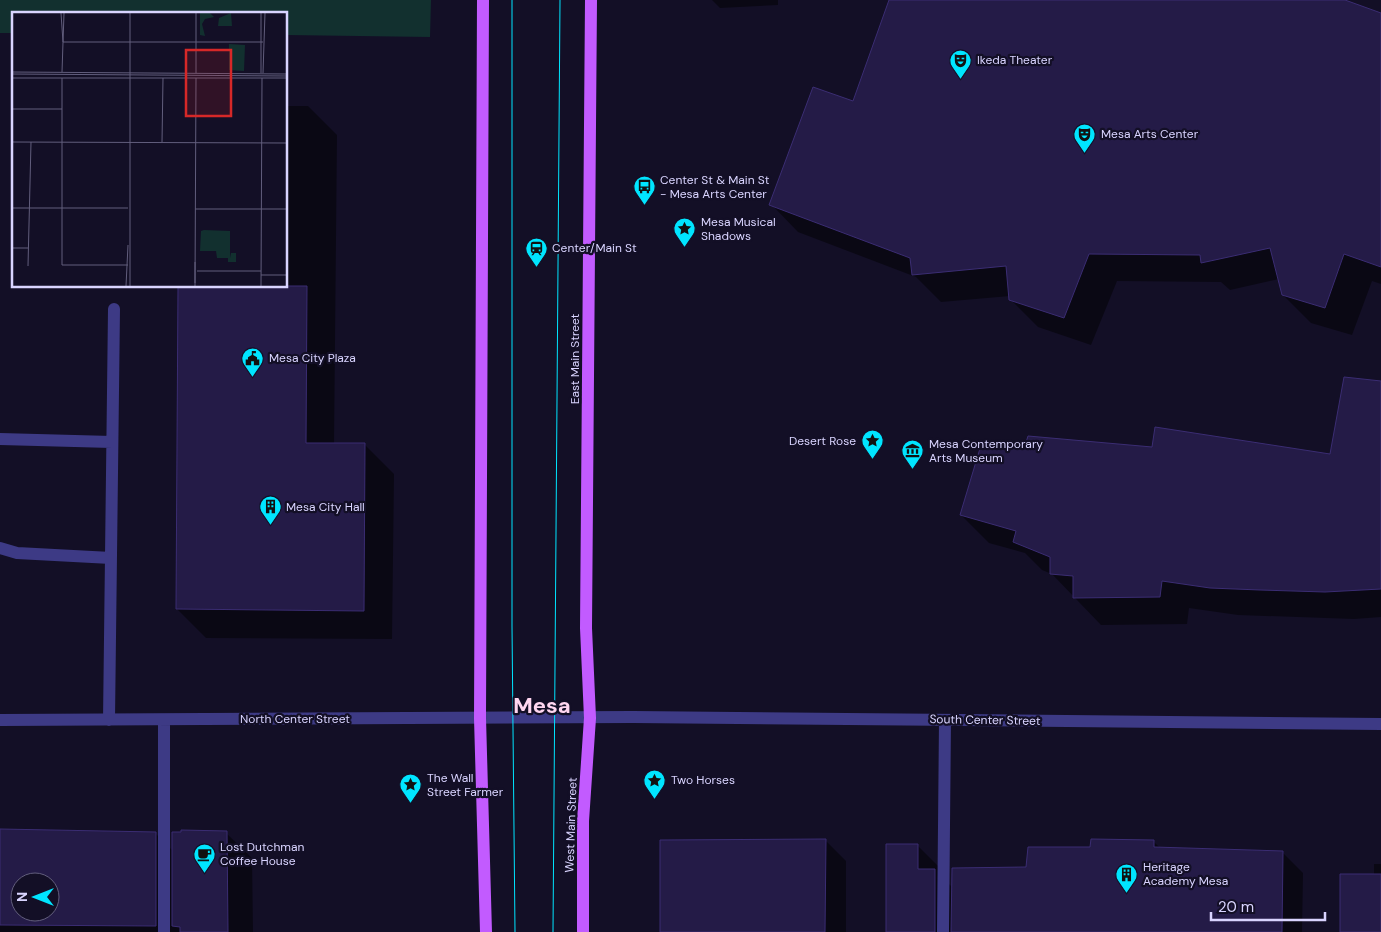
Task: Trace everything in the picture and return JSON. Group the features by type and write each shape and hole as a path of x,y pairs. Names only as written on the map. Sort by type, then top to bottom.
{"main road":[{"path":"482,0 480,718 486,932"},
{"name":"East Main Street","path":"590,718 586,628 591,0"},
{"name":"West Main Street","path":"583,932 583,821 590,718"}],"street":[{"path":"108,720 114,309"},
{"path":"0,439 112,442"},
{"path":"0,548 17,552 111,558"},
{"name":"North Center Street","path":"0,720 590,718"},
{"name":"South Center Street","path":"590,718 1381,724"},
{"path":"164,720 164,932"},
{"path":"943,932 945,720"}],"green space":[{"path":"0,0 431,0 430,37 288,35 288,12 12,12 12,33 0,33"}],"building":[{"name":"Mesa Arts Center","path":"889,0 1345,0 1381,13 1381,267 1344,254 1325,308 1282,295 1270,248 1201,263 1200,255 1089,254 1064,318 1009,300 1006,266 912,275 910,258 769,205 813,87 853,101"},
{"name":"Mesa City Hall","path":"288,286 307,286 306,443 365,443 364,611 176,609 178,288 288,288"},
{"path":"1344,377 1381,381 1381,589 1325,592 1260,590 1210,588 1162,581 1160,597 1073,598 1073,576 1050,574 1050,557 1013,542 1016,531 960,515 981,445 1024,449 1028,436 1152,447 1155,427 1330,454"},
{"path":"0,829 156,832 156,926 0,925"},
{"path":"181,830 227,831 228,932 180,932 180,927 172,926 172,832 181,832"},
{"path":"826,839 825,932 660,932 660,840"},
{"name":"Heritage Academy Mesa","path":"1091,839 1154,840 1154,847 1283,851 1282,932 951,932 952,868 1026,867 1028,847 1090,847"},
{"path":"886,844 918,844 918,869 935,869 935,932 886,932"},
{"path":"1340,874 1381,874 1381,932 1340,932"}],"tram line":[{"path":"512,0 512,626 515,932"},
{"path":"553,932 560,0"}],"place":[{"name":"Ikeda Theater","path":"961,79"},
{"name":"Mesa Arts Center","path":"1085,153"},
{"name":"Center St & Main St - Mesa Arts Center","path":"644,206"},
{"name":"Mesa Musical Shadows","path":"685,248"},
{"name":"Center/Main St","path":"536,267"},
{"name":"Mesa City Plaza","path":"253,377"},
{"name":"Desert Rose","path":"872,460"},
{"name":"Mesa Contemporary Arts Museum","path":"913,470"},
{"name":"Mesa City Hall","path":"270,526"},
{"name":"Two Horses","path":"655,799"},
{"name":"The Wall Street Farmer","path":"411,804"},
{"name":"Lost Dutchman Coffee House","path":"204,873"},
{"name":"Heritage Academy Mesa","path":"1127,893"}],"district":[{"name":"Mesa","path":"542,705"}]}
